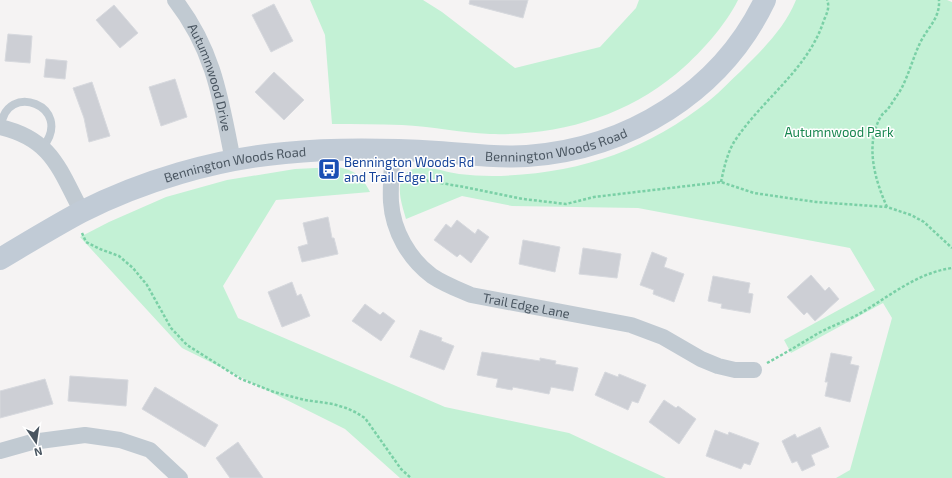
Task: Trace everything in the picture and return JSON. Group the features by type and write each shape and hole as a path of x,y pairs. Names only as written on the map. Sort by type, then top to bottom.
{"street":[{"name":"Autumnwood Drive","path":"174,0 199,37 212,67 219,90 233,161"},
{"name":"Bennington Woods Road","path":"0,259 42,233 77,214 139,187 186,172 233,161 284,153 340,149 393,150 483,156 525,156 554,154 586,147 617,136 646,123 674,106 698,87 721,64 743,38 765,0"},
{"path":"0,127 29,137 43,147 55,161 77,214"},
{"name":"Trail Edge Lane","path":"393,150 391,202 395,226 404,244 416,261 432,275 451,287 471,295 631,325 663,337 701,359 718,366 735,370 754,370"},
{"path":"0,451 32,442 85,435 120,440 150,450 180,478"}],"lane":[{"path":"0,127 5,112 12,105 27,102 36,104 45,110 50,119 52,130 49,140 43,147"}],"path":[{"path":"721,182 725,163 734,143 749,123 809,53 821,30 829,6 827,0"},
{"path":"887,207 880,192 876,175 873,152 874,136 880,118 900,91 910,72 918,48 926,32 936,19 939,12 939,0"},
{"path":"391,175 464,187 523,199 566,204 594,197 721,182 754,193 780,197 816,202 887,207 911,215 924,222 952,248"},
{"path":"77,214 86,242 119,256 134,268 147,285 171,328 187,345 241,379 274,392 305,400 333,404 355,412 365,418 402,469 411,478"},
{"path":"754,370 818,334 858,314 899,288 927,275 952,268"}],"green space":[{"path":"310,0 423,0 442,12 515,68 600,47 636,8 639,0 738,0 719,30 693,58 676,74 656,89 634,102 589,121 565,127 540,132 490,134 413,126 332,124 325,35"},
{"name":"Autumnwood Park","path":"796,0 947,0 952,2 952,478 836,478 850,470 892,318 883,303 791,353 784,340 875,290 850,248 638,208 512,206 462,196 406,219 401,200 400,187 404,176 409,171 414,169 426,168 459,174 488,176 523,175 552,171 608,157 634,147 660,134 710,100 741,71 765,47 779,29"},
{"path":"337,167 349,170 361,178 370,192 276,200 223,286 238,318 445,407 569,433 666,478 400,478 345,429 182,348 80,237 109,222 166,197 227,180 295,169"}],"building":[{"path":"470,0 528,0 523,18 469,4"},
{"path":"274,4 293,41 271,52 252,15"},
{"path":"114,5 138,33 120,48 96,20"},
{"path":"8,34 32,36 30,63 5,61"},
{"path":"46,59 67,61 65,79 44,77"},
{"path":"274,72 304,100 284,120 255,92"},
{"path":"175,79 187,117 161,126 149,87"},
{"path":"92,82 110,136 89,142 84,118 73,88"},
{"path":"328,217 332,238 334,238 338,254 302,262 298,247 308,244 303,223"},
{"path":"457,220 475,234 478,229 489,237 471,263 460,254 457,257 434,240 446,224 451,228"},
{"path":"523,240 560,247 555,272 519,264"},
{"path":"583,248 621,254 617,278 579,274"},
{"path":"652,252 667,258 664,267 684,274 674,302 653,294 654,290 640,285"},
{"path":"811,275 825,291 829,287 839,299 815,321 807,312 804,315 787,297"},
{"path":"713,276 750,283 748,293 753,294 750,313 721,308 722,304 708,301"},
{"path":"292,282 297,296 301,294 310,316 282,327 268,292"},
{"path":"365,304 380,315 383,312 395,321 381,341 352,321"},
{"path":"420,330 442,338 441,341 454,346 444,370 410,357"},
{"path":"482,352 540,361 540,358 556,361 555,364 578,368 573,391 551,387 549,394 513,387 512,390 496,387 498,379 477,375"},
{"path":"831,353 852,357 850,364 859,366 850,402 825,396 828,382 825,382"},
{"path":"605,372 618,377 619,374 646,385 638,403 632,401 628,410 595,395"},
{"path":"70,376 128,380 126,406 68,401"},
{"path":"45,379 53,404 0,418 0,391"},
{"path":"155,387 218,425 205,447 142,409"},
{"path":"664,400 676,408 678,406 696,419 679,444 649,422"},
{"path":"820,427 829,447 811,455 815,465 802,471 797,461 792,463 782,441 795,434 797,438"},
{"path":"715,430 728,435 729,432 759,443 750,465 744,463 741,469 706,456"},
{"path":"238,442 263,478 230,478 216,458"}],"place":[{"name":"Bennington Woods Rd and Trail Edge Ln","path":"329,169"}]}
